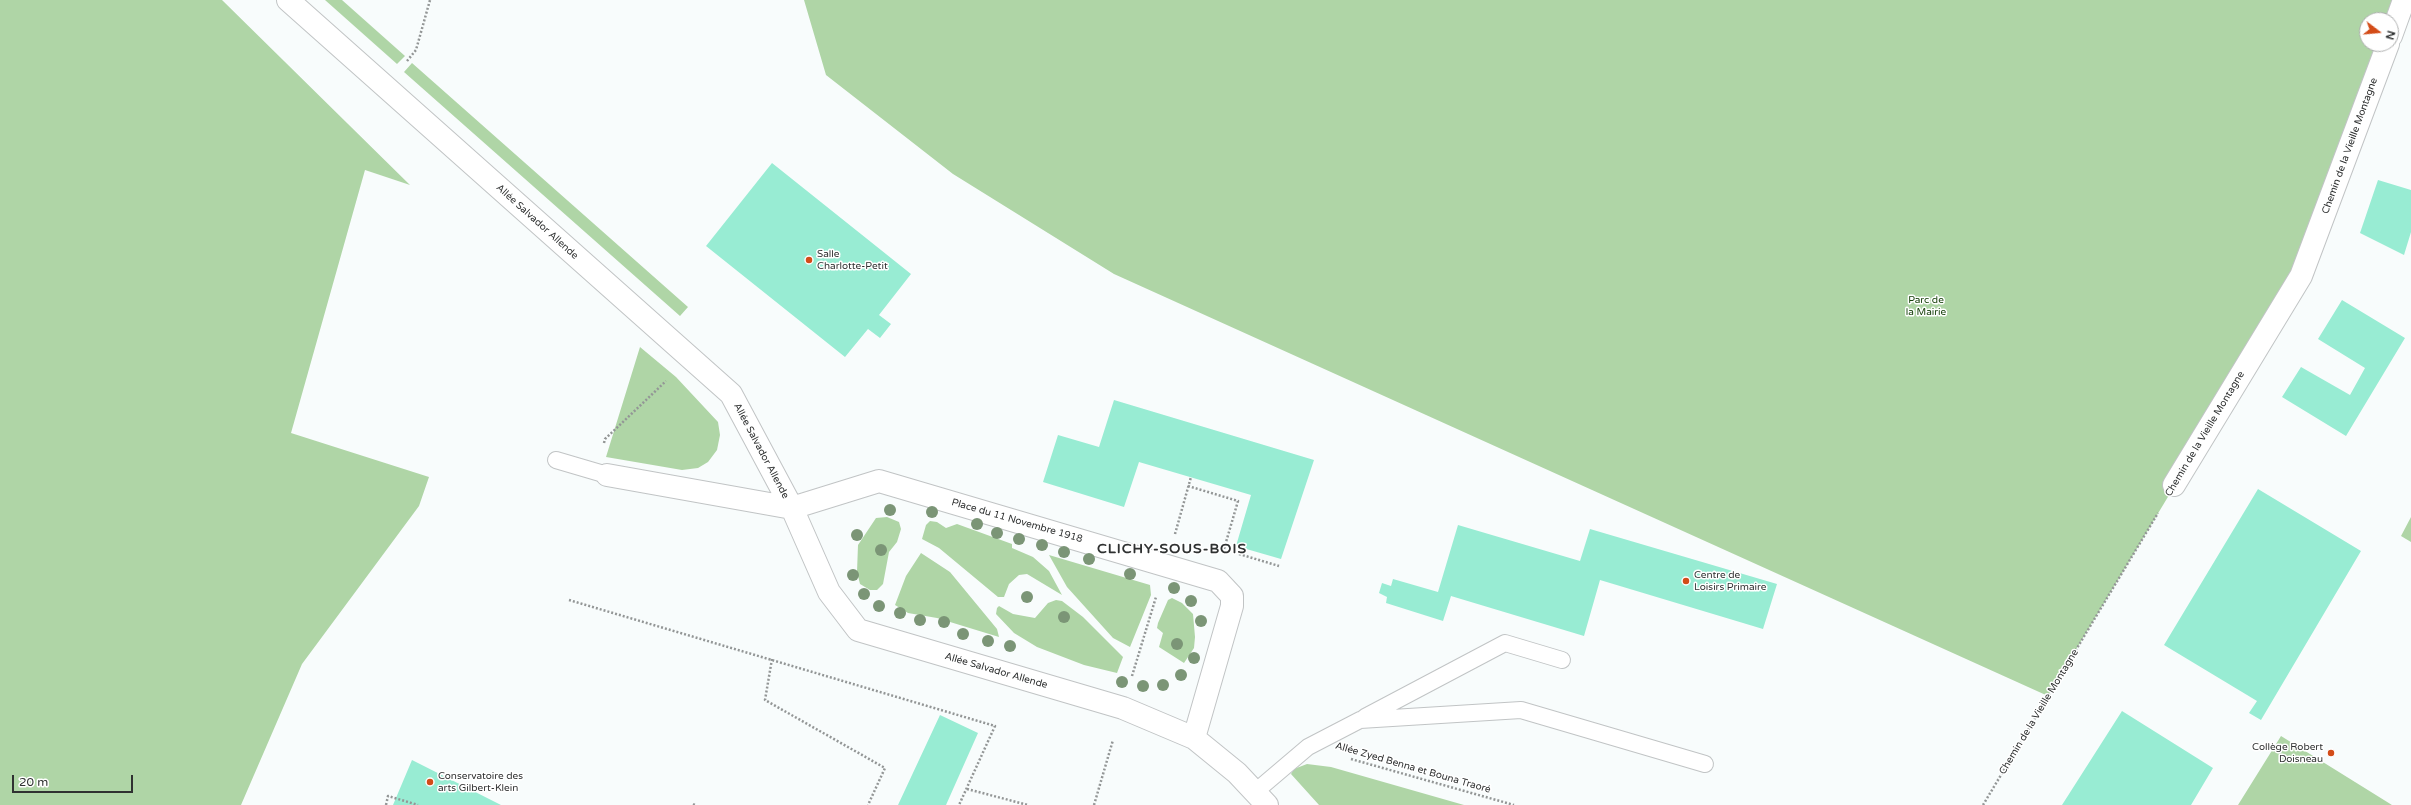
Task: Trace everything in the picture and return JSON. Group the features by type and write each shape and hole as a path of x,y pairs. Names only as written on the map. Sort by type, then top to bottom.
{"street":[{"name":"Allée Salvador Allende","path":"288,0 385,88 731,394 792,508 828,592 858,630 1123,708 1194,738 1237,773 1261,799"},
{"path":"2399,14 2404,0"},
{"name":"Chemin de la Vieille Montagne","path":"2174,485 2301,276 2385,52"},
{"path":"602,473 792,508"},
{"name":"Place du 11 Novembre 1918","path":"792,508 879,481 1218,581 1232,596 1230,616 1194,738"}],"lane":[{"path":"556,460 602,473"},
{"path":"1261,799 1308,747 1505,643 1562,660"},
{"path":"1360,720 1521,710 1705,764"}],"path":[{"path":"385,88 416,50 430,0"},
{"path":"602,473 605,439 690,358"},
{"path":"1182,507 1191,477"},
{"name":"Chemin de la Vieille Montagne","path":"1983,805 2174,485"},
{"path":"1188,486 1238,501 1224,550 1231,552"},
{"path":"1238,554 1279,566"},
{"path":"1094,805 1166,565"},
{"path":"569,600 995,726 959,805"},
{"path":"772,659 765,700 885,768 868,805"},
{"name":"Allée Zyed Benna et Bouna Traoré","path":"1308,747 1514,805"},
{"path":"966,789 1028,805"},
{"path":"386,805 388,796 418,805"}],"green space":[{"path":"0,0 222,0 410,185 365,170 291,433 429,477 419,506 302,664 241,805 0,805"},
{"path":"325,0 342,0 405,56 397,64"},
{"name":"Parc de la Mairie","path":"804,0 2404,0 2396,12 2359,12 2359,52 2385,52 2301,276 2048,696 1114,274 953,174 826,75"},
{"path":"412,63 688,307 680,316 404,72"},
{"path":"640,347 676,377 718,422 720,435 717,450 708,462 698,468 682,470 606,457"},
{"path":"887,517 899,522 901,529 897,542 889,552 883,584 877,590 870,590 860,584 857,572 858,545 876,518"},
{"path":"2411,517 2411,542 2401,536"},
{"path":"930,521 937,522 946,528 957,524 1012,544 1012,548 1033,557 1049,571 1062,595 1027,574 1019,575 1009,584 1004,597 998,597 939,548 922,539 926,525"},
{"path":"921,553 950,572 997,629 999,637 937,618 908,613 895,605 906,576"},
{"path":"1049,555 1150,585 1151,595 1130,647 1113,638 1067,587"},
{"path":"1172,598 1182,603 1193,614 1195,637 1194,648 1184,663 1159,647 1163,633 1157,628 1158,623 1168,600"},
{"path":"1056,600 1062,601 1083,617 1123,657 1117,673 1084,665 1037,647 1014,633 996,614 999,606 1013,614 1035,618 1048,603"},
{"path":"2281,736 2392,805 2238,805"},
{"path":"1307,764 1331,767 1464,805 1319,805 1291,774 1294,769"}],"building":[{"name":"Salle Charlotte-Petit","path":"772,163 911,274 879,315 891,324 880,338 868,329 845,357 706,246"},
{"path":"2378,180 2411,190 2411,232 2404,255 2360,233"},
{"path":"2342,300 2405,338 2346,436 2282,397 2301,367 2350,395 2365,368 2318,339"},
{"path":"1114,400 1314,460 1281,559 1236,546 1251,495 1139,462 1124,507 1043,482 1058,435 1099,447"},
{"path":"2258,489 2361,551 2261,720 2249,713 2257,701 2164,645"},
{"name":"Centre de Loisirs Primaire","path":"1458,525 1580,561 1590,529 1777,584 1763,629 1600,580 1584,636 1451,596 1443,621 1386,603 1387,597 1379,593 1382,583 1391,586 1393,579 1438,592"},
{"path":"2122,711 2213,768 2191,805 2062,805"},
{"path":"940,715 978,733 946,805 898,805"},
{"name":"Conservatoire des arts Gilbert-Klein","path":"412,760 501,805 393,805"}],"place":[{"name":"Salle Charlotte-Petit","path":"809,260"},
{"name":"Centre de Loisirs Primaire","path":"1686,581"},
{"name":"Collège Robert Doisneau","path":"2331,753"},
{"name":"Conservatoire des arts Gilbert-Klein","path":"430,782"}],"district":[{"name":"CLICHY-SOUS-BOIS","path":"1172,549"}]}
